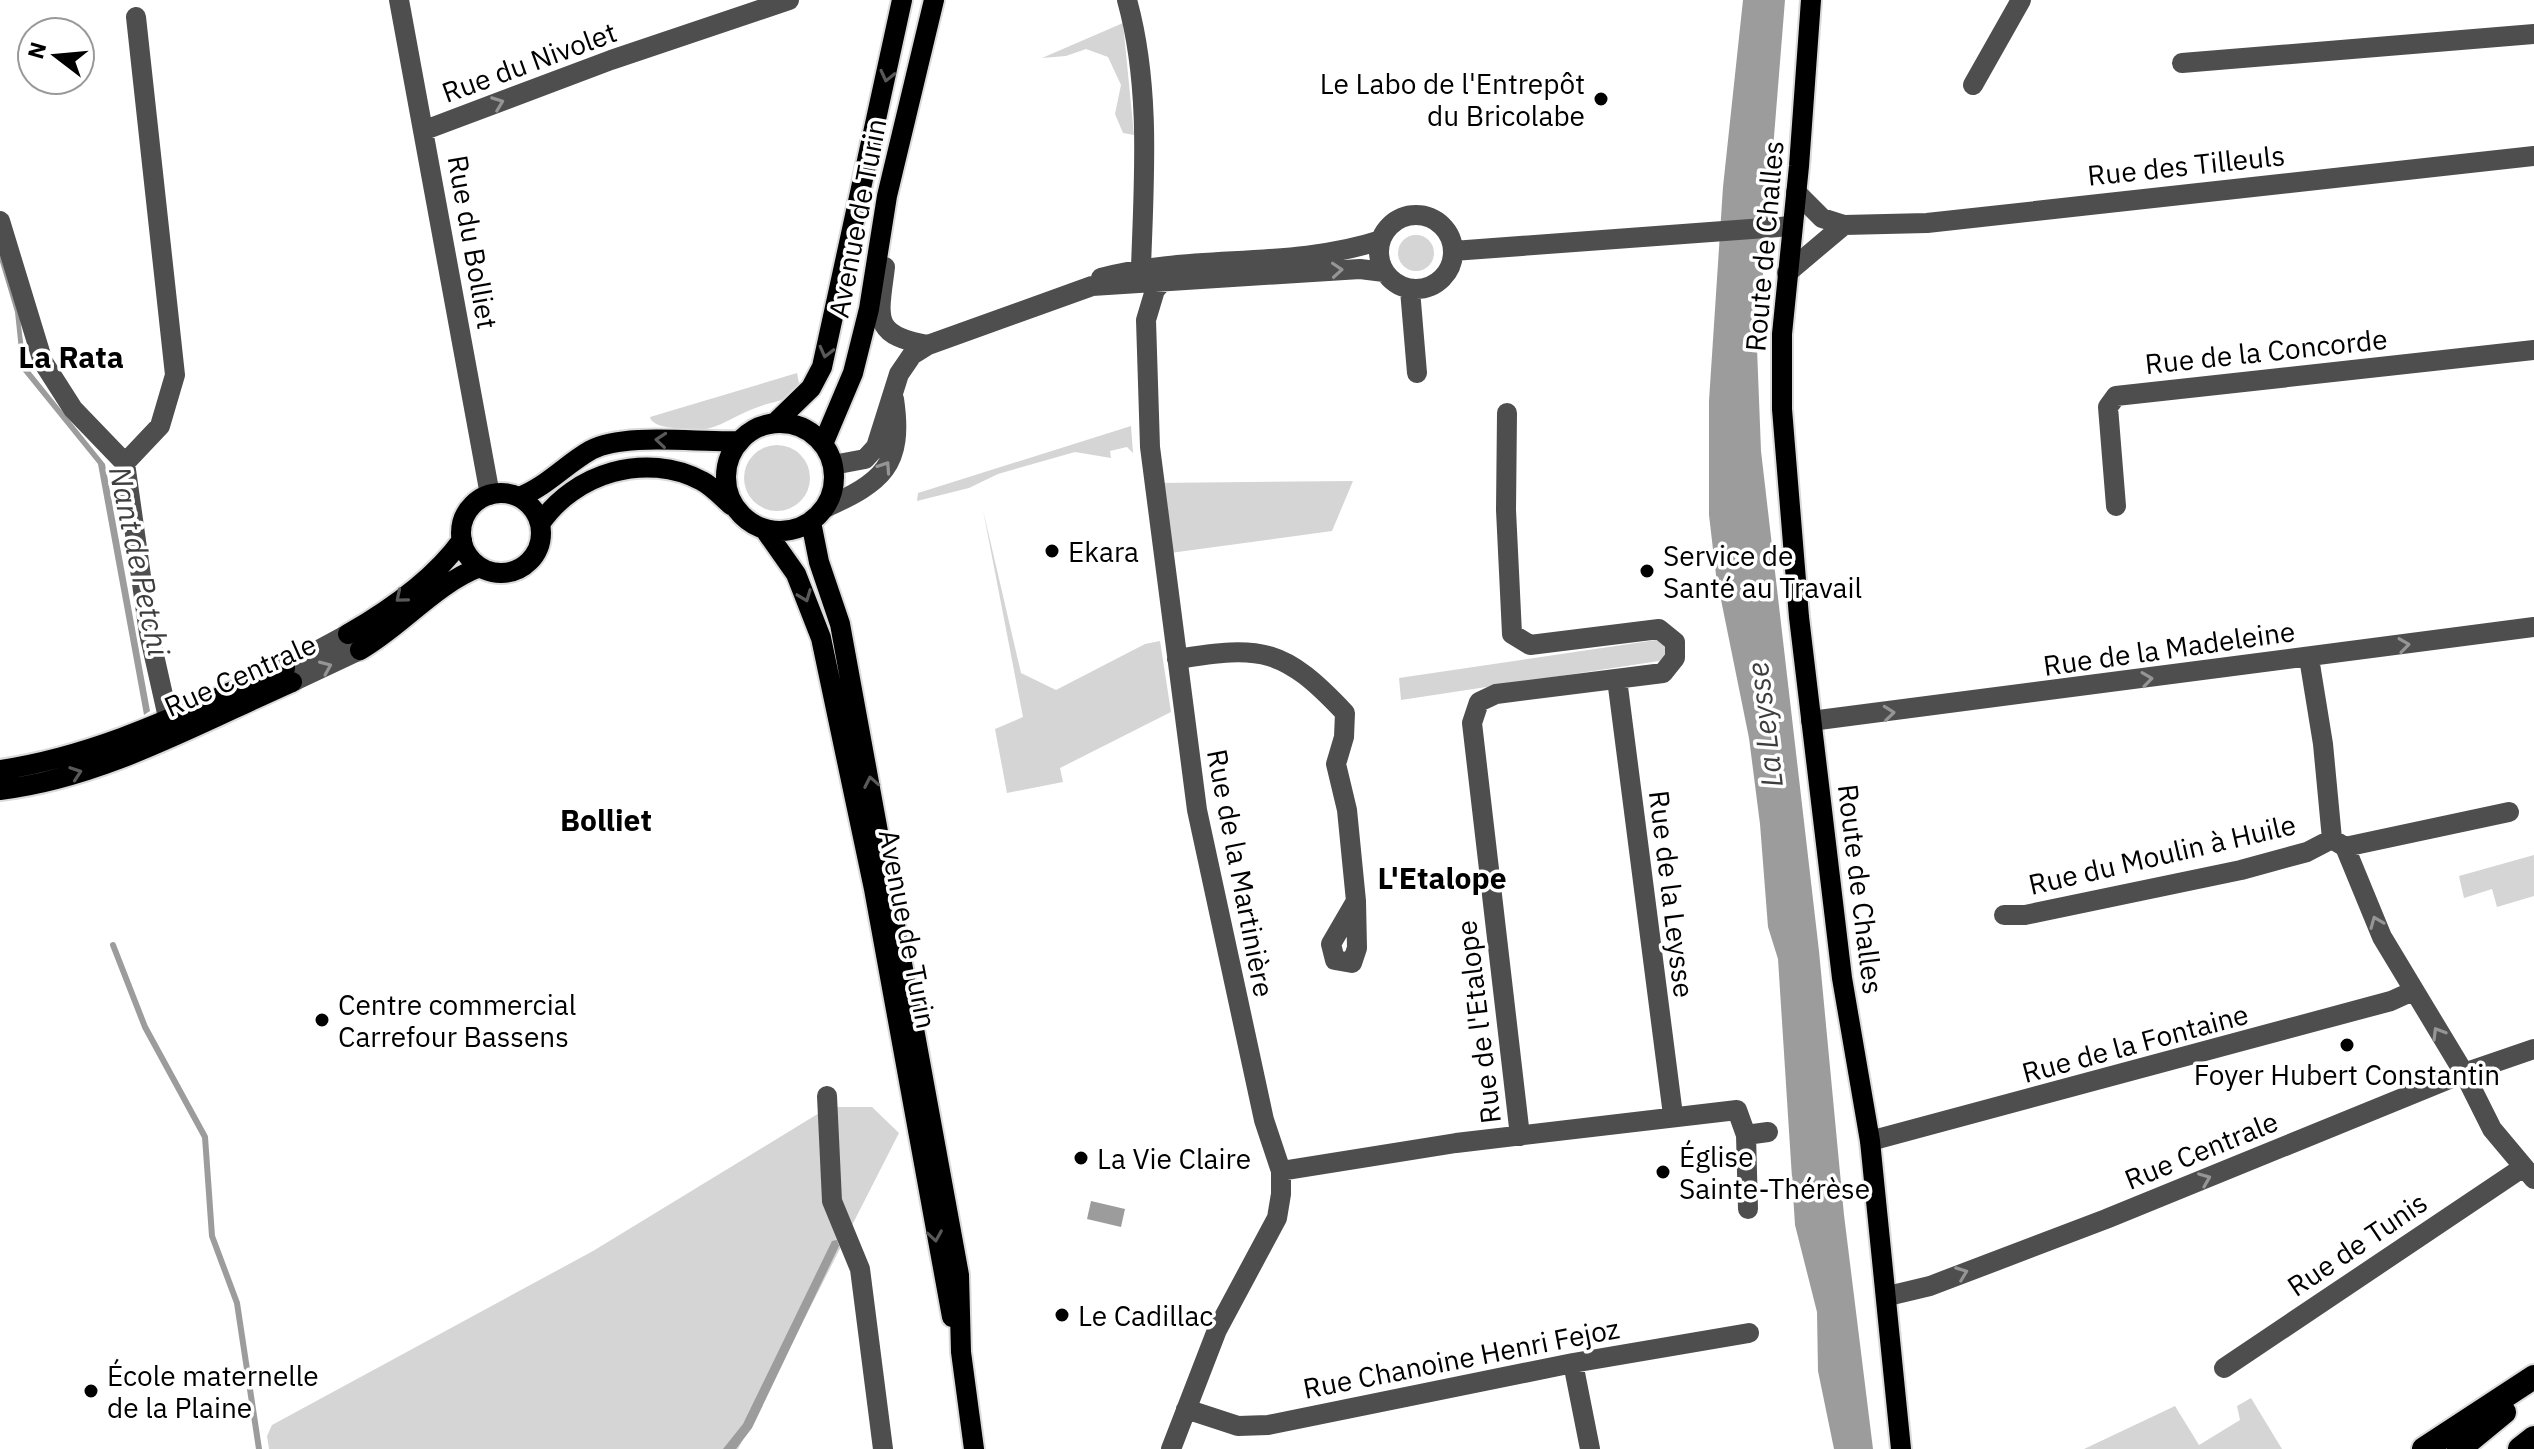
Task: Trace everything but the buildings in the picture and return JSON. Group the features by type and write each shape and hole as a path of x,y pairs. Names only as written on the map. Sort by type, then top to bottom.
{"highway":[{"path":"2424,1449 2534,1377"},
{"path":"2459,1449 2534,1388"},
{"path":"2520,1449 2534,1440"},
{"path":"2528,1449 2534,1440"}],"main road":[{"name":"Avenue de Turin","path":"775,423 811,388 822,367 902,0"},
{"name":"Avenue de Turin","path":"823,444 853,373 869,309 887,196 934,0"},
{"name":"Route de Challes","path":"1811,0 1782,334 1782,409 1799,617 1842,978 1870,1141 1901,1449"},
{"path":"519,497 535,513 540,524 539,544 528,562 500,573 480,567 472,560 462,540 461,528 471,507 490,495 519,497 532,492 594,449 640,438 691,443 739,441 761,426 775,423 798,426 823,444 833,465 831,495 818,515 797,529 765,530 742,518 727,491 725,473 739,441"},
{"path":"540,524 549,510 587,482 617,468 648,467 686,474 704,482 734,507"},
{"name":"Avenue de Turin","path":"818,515 819,562 840,624 959,1275 961,1352 974,1449"},
{"name":"Avenue de Turin","path":"765,530 796,574 821,638 874,889 942,1278 961,1352"},
{"name":"Rue Centrale","path":"354,642 377,618 450,556 462,540"},
{"name":"Rue Centrale","path":"354,642 381,638 460,574 480,567"},
{"name":"Rue Centrale","path":"0,790 50,782 289,675"},
{"name":"Rue Centrale","path":"0,770 37,765 171,727"},
{"path":"902,1050 929,1104"}],"street":[{"name":"Rue du Bolliet","path":"399,0 490,495"},
{"name":"Rue du Nivolet","path":"425,130 611,60 789,0"},
{"path":"1127,0 1141,87 1145,164 1141,267"},
{"path":"1973,85 2021,0"},
{"path":"125,463 160,426 175,375 136,17"},
{"path":"2182,63 2228,62 2534,34"},
{"name":"Rue des Tilleuls","path":"1844,225 1927,223 2534,156"},
{"path":"1796,192 1822,218 1844,225"},
{"path":"887,196 892,215 879,318 892,337 928,345"},
{"path":"1415,325 1435,285 1449,271 1453,251 1447,231 1439,223 1419,215 1395,221 1381,240 1379,261 1384,272 1390,280 1410,290 1435,285"},
{"path":"0,221 43,362 73,409 125,463 149,633 171,727"},
{"path":"1787,273 1844,225"},
{"path":"1453,251 1684,237 1792,226"},
{"path":"1092,286 1101,278 1141,267 1308,258 1381,240"},
{"path":"1158,284 1176,267"},
{"path":"833,465 865,459 876,447 904,364 928,345 1092,286 1360,269 1384,272"},
{"name":"Rue de la Martinière","path":"1158,284 1146,320 1148,426 1177,659 1203,840 1264,1120 1281,1171 1277,1218 1217,1330 1171,1449"},
{"path":"1410,290 1417,373"},
{"name":"Rue de la Concorde","path":"2116,506 2108,407 2116,396 2534,350"},
{"path":"818,515 872,484 886,471 898,439 893,395"},
{"name":"Rue de l'Etalope","path":"1507,413 1506,510 1512,634 1530,645 1659,629 1675,642 1675,658 1663,673 1496,694 1479,702 1472,723 1520,1136"},
{"name":"Rue de la Madeleine","path":"1811,721 2534,627"},
{"name":"Rue Centrale","path":"289,675 354,642"},
{"path":"1177,659 1233,650 1274,655 1317,684 1345,713 1344,737 1336,764 1347,810 1356,901"},
{"path":"2309,658 2338,843 2382,937 2464,1073 2492,1129 2528,1174"},
{"name":"Rue de la Leysse","path":"1617,679 1673,1115"},
{"name":"Rue du Moulin à Huile","path":"2004,915 2025,915 2241,870 2338,843 2509,812"},
{"name":"Rue de la Fontaine","path":"1870,1141 2082,1087 2391,1001 2413,991"},
{"name":"Rue Centrale","path":"1888,1296 1930,1286 2106,1219 2464,1073 2534,1049"},
{"path":"827,1096 832,1201 860,1269 883,1449"},
{"path":"1281,1171 1456,1143 1673,1115 1737,1110 1746,1135 1748,1209"},
{"path":"1746,1135 1768,1132"},
{"name":"Rue de Tunis","path":"2224,1368 2528,1174"},
{"name":"Rue Chanoine Henri Fejoz","path":"1186,1409 1238,1426 1259,1426 1573,1363 1749,1333"},
{"path":"1573,1363 1590,1449"}],"shaded area":[{"path":"1123,23 1134,135 1123,133 1115,114 1121,85 1108,57 1086,49 1066,56 1042,58"},
{"path":"1416,235 1429,240 1434,253 1429,266 1416,271 1403,266 1398,253 1403,240"},
{"path":"797,373 799,383 785,398 709,428 688,430 664,427 650,417"},
{"path":"1131,426 1133,453 1127,447 1110,451 1111,458 1075,452 998,474 969,488 917,501 918,493"},
{"path":"777,445 800,455 810,478 800,501 777,511 754,501 744,478 754,455"},
{"path":"1353,481 1332,531 1163,554 1155,483"},
{"path":"983,510 1021,673 1056,690 1145,644 1160,641 1171,712 1060,768 1063,782 1007,793 995,729 1023,717"},
{"path":"1656,640 1667,642 1669,653 1659,661 1401,700 1399,678"},
{"path":"2534,855 2534,896 2497,907 2492,889 2464,898 2459,876"},
{"path":"829,1107 872,1107 899,1133 738,1449 269,1449 267,1436 272,1425 593,1251"},
{"path":"2251,1398 2282,1449 2084,1449 2175,1406 2199,1445 2240,1420 2237,1406"}],"water":[{"name":"La Leysse","path":"1743,0 1785,0 1757,348 1761,451 1819,951 1844,1215 1873,1449 1834,1449 1818,1371 1817,1312 1795,1225 1778,959 1768,927 1749,738 1716,575 1709,515 1709,401 1723,187"},
{"path":"0,243 19,309 26,366 105,464 150,711 144,715 98,464 21,369 15,312 0,262"},
{"path":"1091,1201 1125,1209 1121,1227 1087,1219"},
{"path":"837,1240 839,1246 752,1428 736,1449 723,1449 743,1424 832,1241"}],"waterway":[{"name":"Nant de Petchi","path":"113,945 145,1027 205,1137 212,1236 237,1303 259,1449"}],"place":[{"name":"Le Labo de l'Entrepôt du Bricolabe","path":"1601,99"},
{"name":"Ekara","path":"1052,551"},
{"name":"Service de Santé au Travail","path":"1647,571"},
{"name":"Centre commercial Carrefour Bassens","path":"322,1020"},
{"name":"Foyer Hubert Constantin","path":"2347,1045"},
{"name":"La Vie Claire","path":"1081,1158"},
{"name":"Église Sainte-Thérèse","path":"1663,1172"},
{"name":"Le Cadillac","path":"1062,1315"},
{"name":"École maternelle de la Plaine","path":"91,1391"}],"district":[{"name":"La Rata","path":"71,356"},
{"name":"Bolliet","path":"606,819"},
{"name":"L'Etalope","path":"1442,877"}]}
